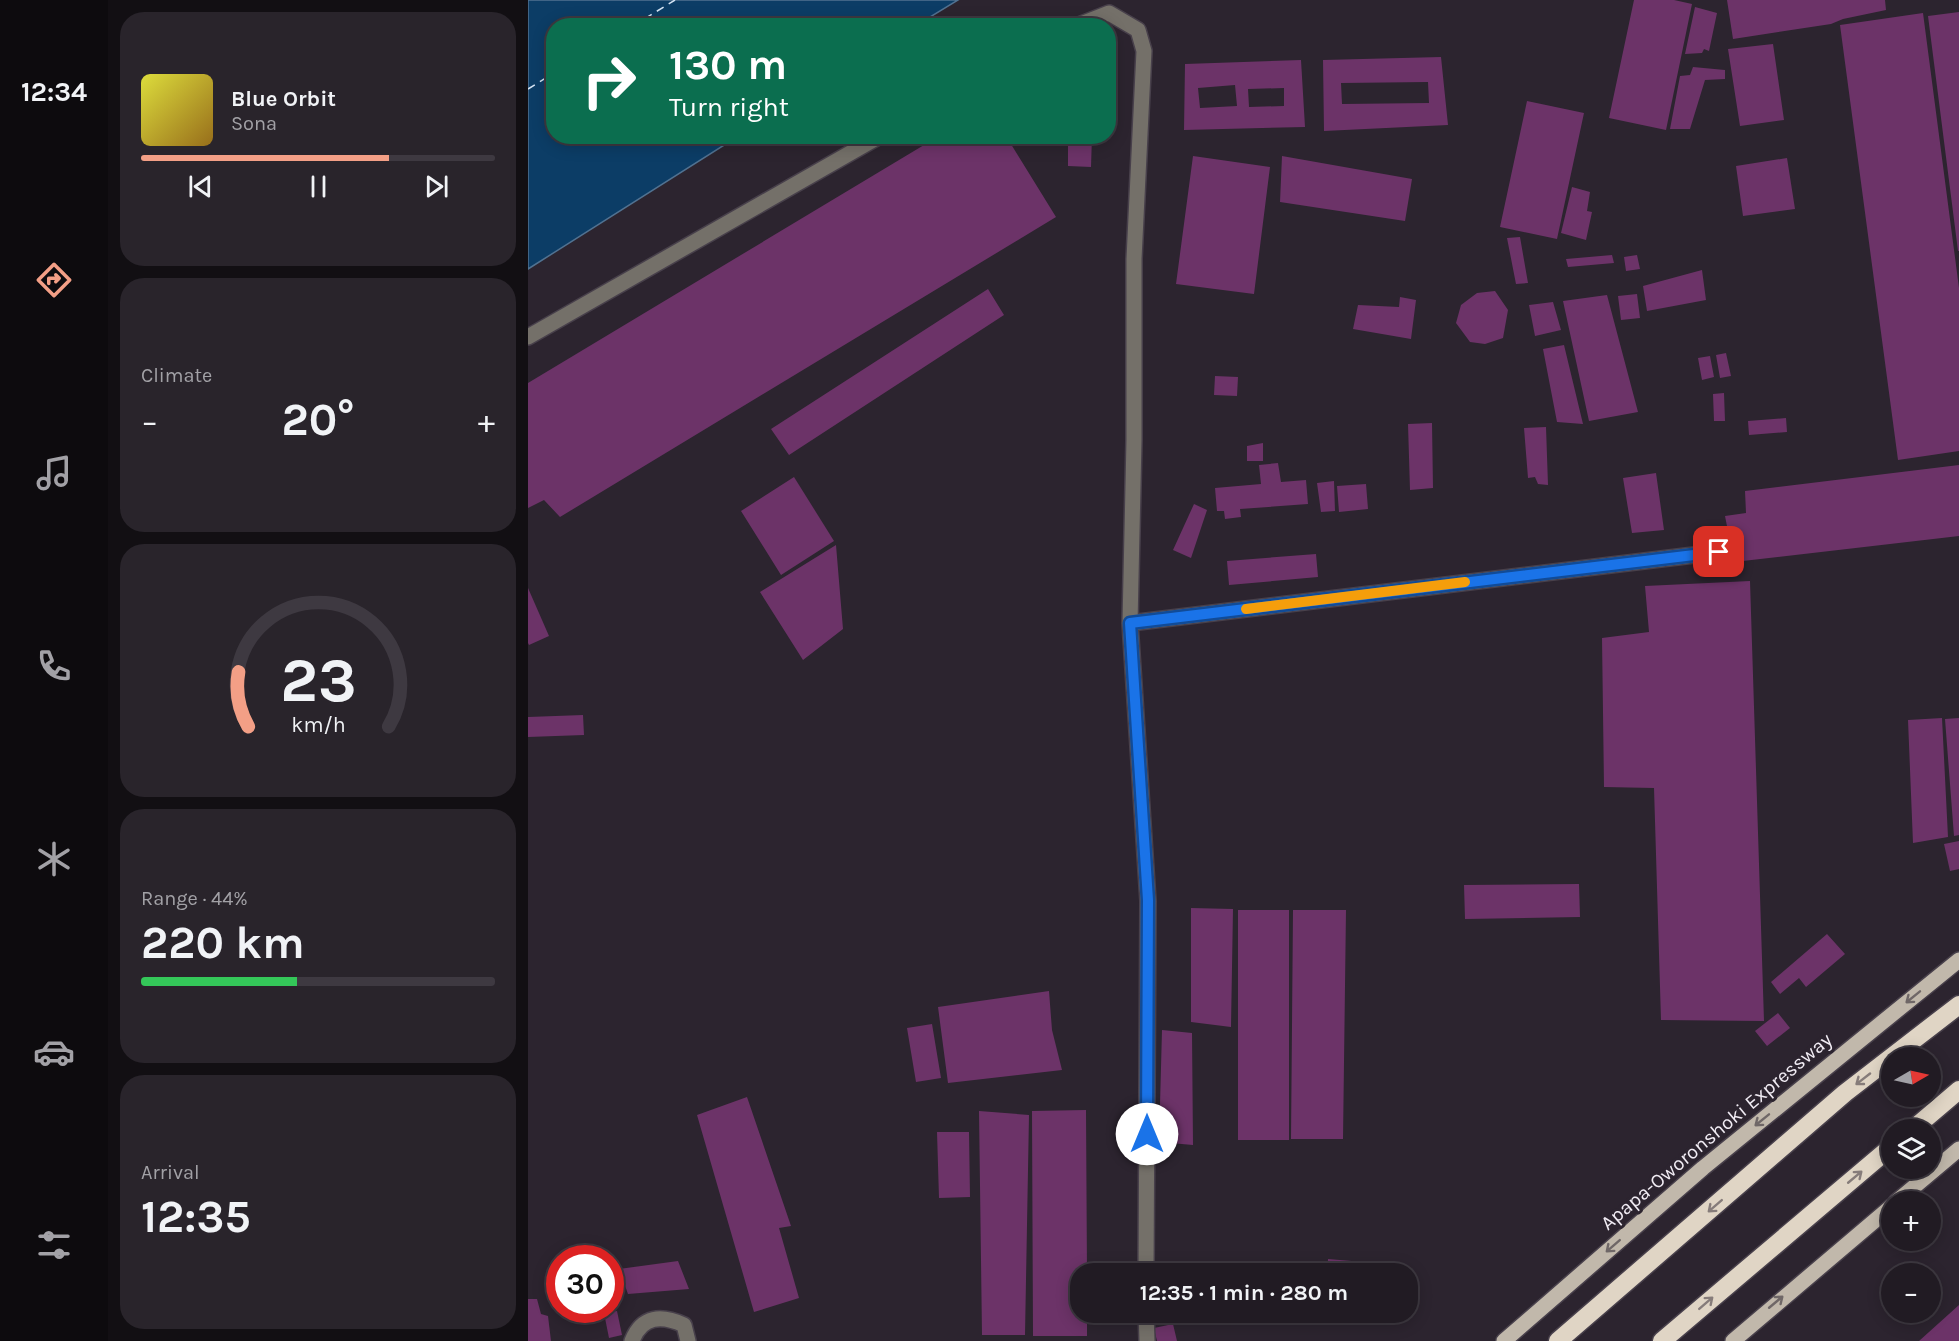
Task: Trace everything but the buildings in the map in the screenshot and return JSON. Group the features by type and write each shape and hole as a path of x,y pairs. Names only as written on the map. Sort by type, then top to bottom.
{"highway":[{"path":"1558,1341 1845,1093 1959,1005"},
{"path":"1925,1119 1959,1090"},
{"path":"1662,1341 1881,1155"}],"main road":[{"name":"Apapa-Oworonshoki Expressway","path":"1504,1341 1703,1168 1959,960"},
{"path":"1909,1191 1959,1149"},
{"path":"1732,1341 1881,1215"}],"street":[{"path":"1096,18 1109,13 1138,30 1144,51 1134,259 1134,440 1130,623 1148,900 1146,1263"},
{"path":"528,337 866,144"},
{"path":"1130,623 1719,552"},
{"path":"632,1341 645,1322 656,1317 684,1324 688,1341"},
{"path":"1146,1323 1147,1341"}],"water":[{"path":"528,0 958,0 928,18 546,18 546,144 726,144 528,269"}],"ferry route":[{"path":"646,18 675,0"},
{"path":"528,89 546,78"}],"slow traffic":[{"path":"1246,609 1465,582"}],"route":[{"path":"1147,1134 1148,900 1130,623 1719,552"}]}
